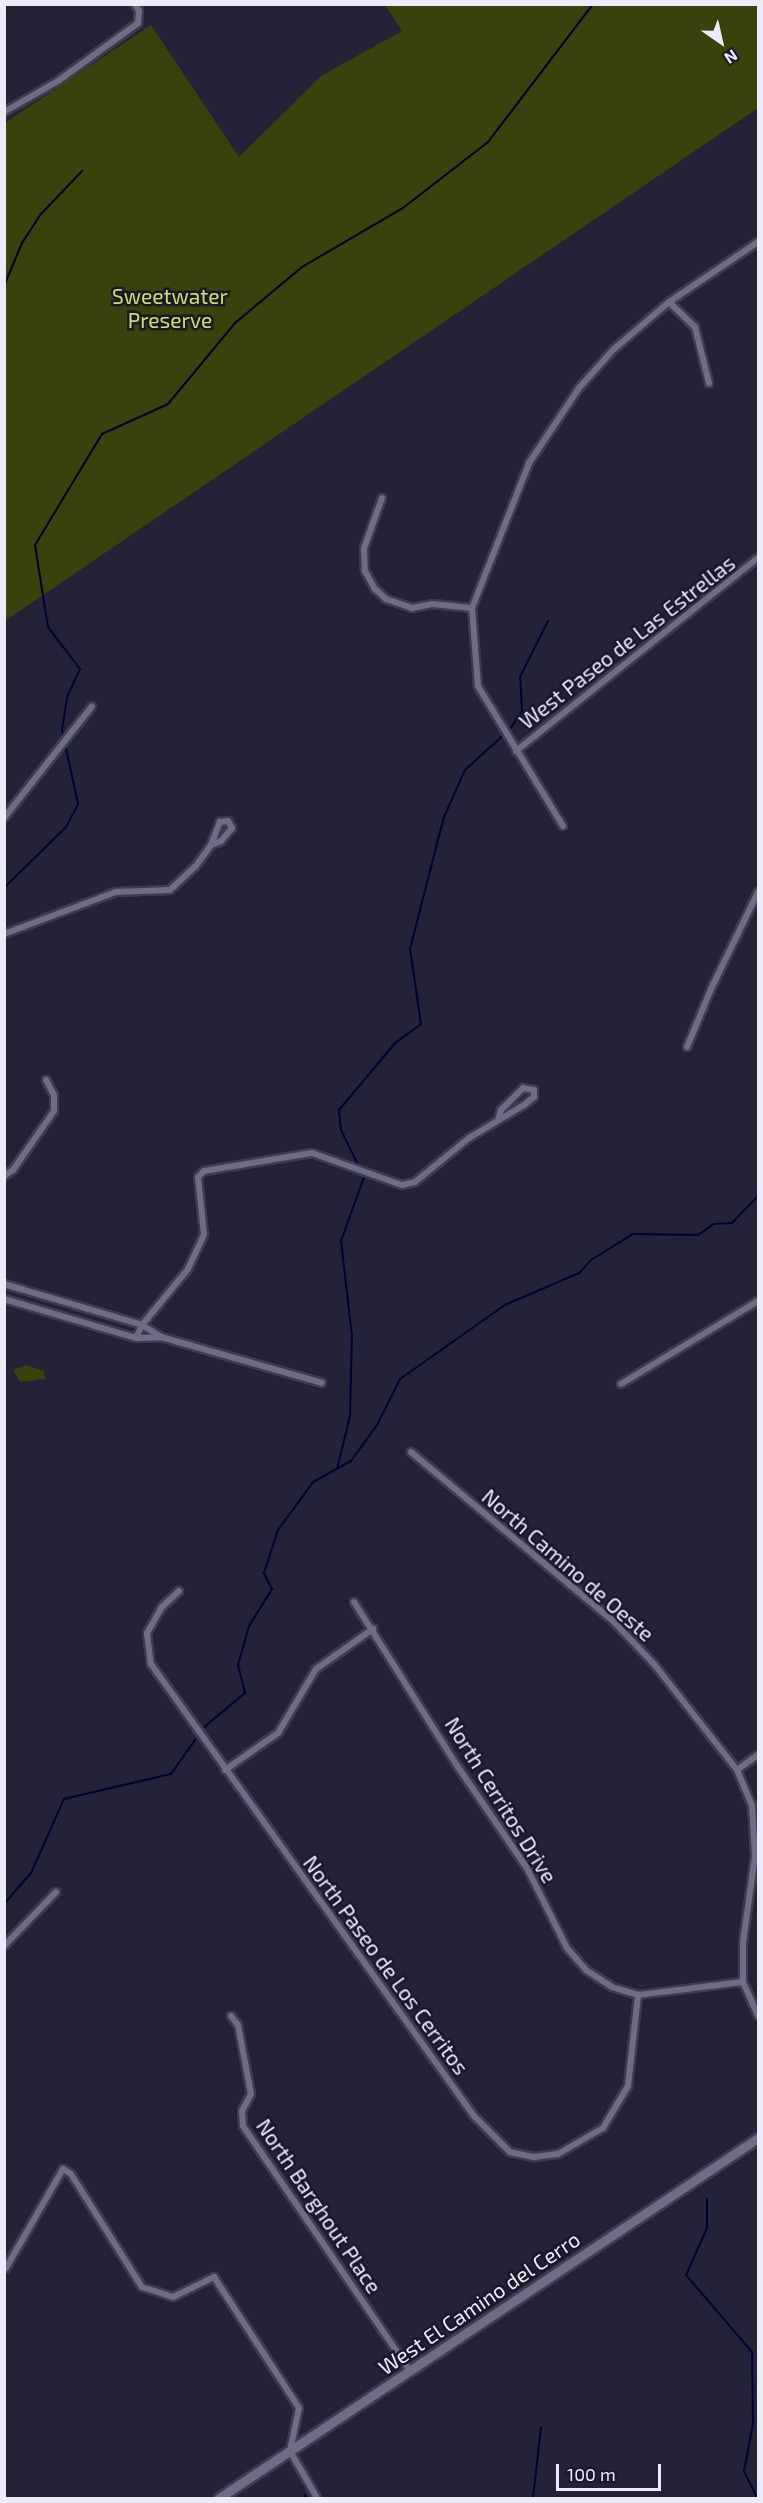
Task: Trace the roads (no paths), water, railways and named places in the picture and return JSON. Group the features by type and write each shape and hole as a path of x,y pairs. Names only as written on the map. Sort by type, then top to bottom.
{"street":[{"path":"4,112 58,81 138,23 140,11 135,4"},
{"path":"563,826 478,686 471,608 529,463 546,433 614,349 669,302 759,242"},
{"path":"669,302 695,327 710,383"},
{"path":"382,498 364,548 365,571 375,589 386,599 412,608 434,604 471,608"},
{"name":"West Paseo de Las Estrellas","path":"516,751 759,558"},
{"path":"4,818 92,706"},
{"path":"4,933 116,892 170,890 188,876 211,845"},
{"path":"687,1047 759,892"},
{"path":"4,1176 20,1161 54,1111 54,1095 46,1080"},
{"path":"136,1338 142,1325 188,1269 204,1234 198,1177 204,1171 312,1153 402,1185 415,1182 499,1117 524,1105 534,1097 534,1090 523,1088 501,1110 499,1117"},
{"path":"4,1284 142,1325 161,1337 322,1383"},
{"path":"4,1299 136,1338 161,1337"},
{"path":"621,1384 759,1301"},
{"name":"North Camino de Oeste","path":"411,1452 614,1623 654,1664 737,1770 752,1805 755,1856 743,1942 743,1982 759,2016"},
{"name":"North Paseo de Los Cerritos","path":"179,1590 162,1607 147,1633 151,1664 474,2116 510,2152 534,2157 558,2154 603,2128 628,2086 638,1995"},
{"name":"North Cerritos Drive","path":"354,1602 458,1767 527,1868 567,1948 599,1979 638,1995 743,1982"},
{"path":"225,1770 278,1733 316,1669 373,1629"},
{"path":"737,1770 759,1755"},
{"path":"4,1946 56,1892"},
{"name":"North Barghout Place","path":"231,2016 238,2025 251,2094 242,2110 243,2126 410,2371"},
{"name":"West El Camino del Cerro","path":"219,2499 759,2138"},
{"path":"6,2268 28,2234 60,2170 69,2171 142,2287 173,2297 214,2277 298,2408 290,2451 317,2499"}],"waterway":[{"path":"4,888 66,827 78,804 62,730 67,697 80,669 48,627 35,545 102,434 168,404 235,323 302,267 403,208 488,142 593,4"},
{"path":"4,286 22,243 40,215 82,171"},
{"path":"359,1167 341,1130 339,1110 395,1043 421,1024 410,949 444,817 465,770 510,729 522,711 520,677 548,621"},
{"path":"337,1469 350,1416 352,1336 341,1241 364,1177 361,1172"},
{"path":"203,1728 245,1693 238,1665 249,1626 272,1589 264,1573 278,1530 313,1482 351,1461 377,1425 400,1379 505,1305 579,1273 591,1260 633,1234 698,1235 714,1224 732,1223 758,1196"},
{"path":"4,1904 31,1873 64,1799 171,1774 195,1740"},
{"path":"707,2199 707,2228 686,2275 752,2352 753,2424 744,2471 757,2498"},
{"path":"533,2498 541,2427"}],"park label":[{"name":"Sweetwater Preserve","path":"170,308"}]}
